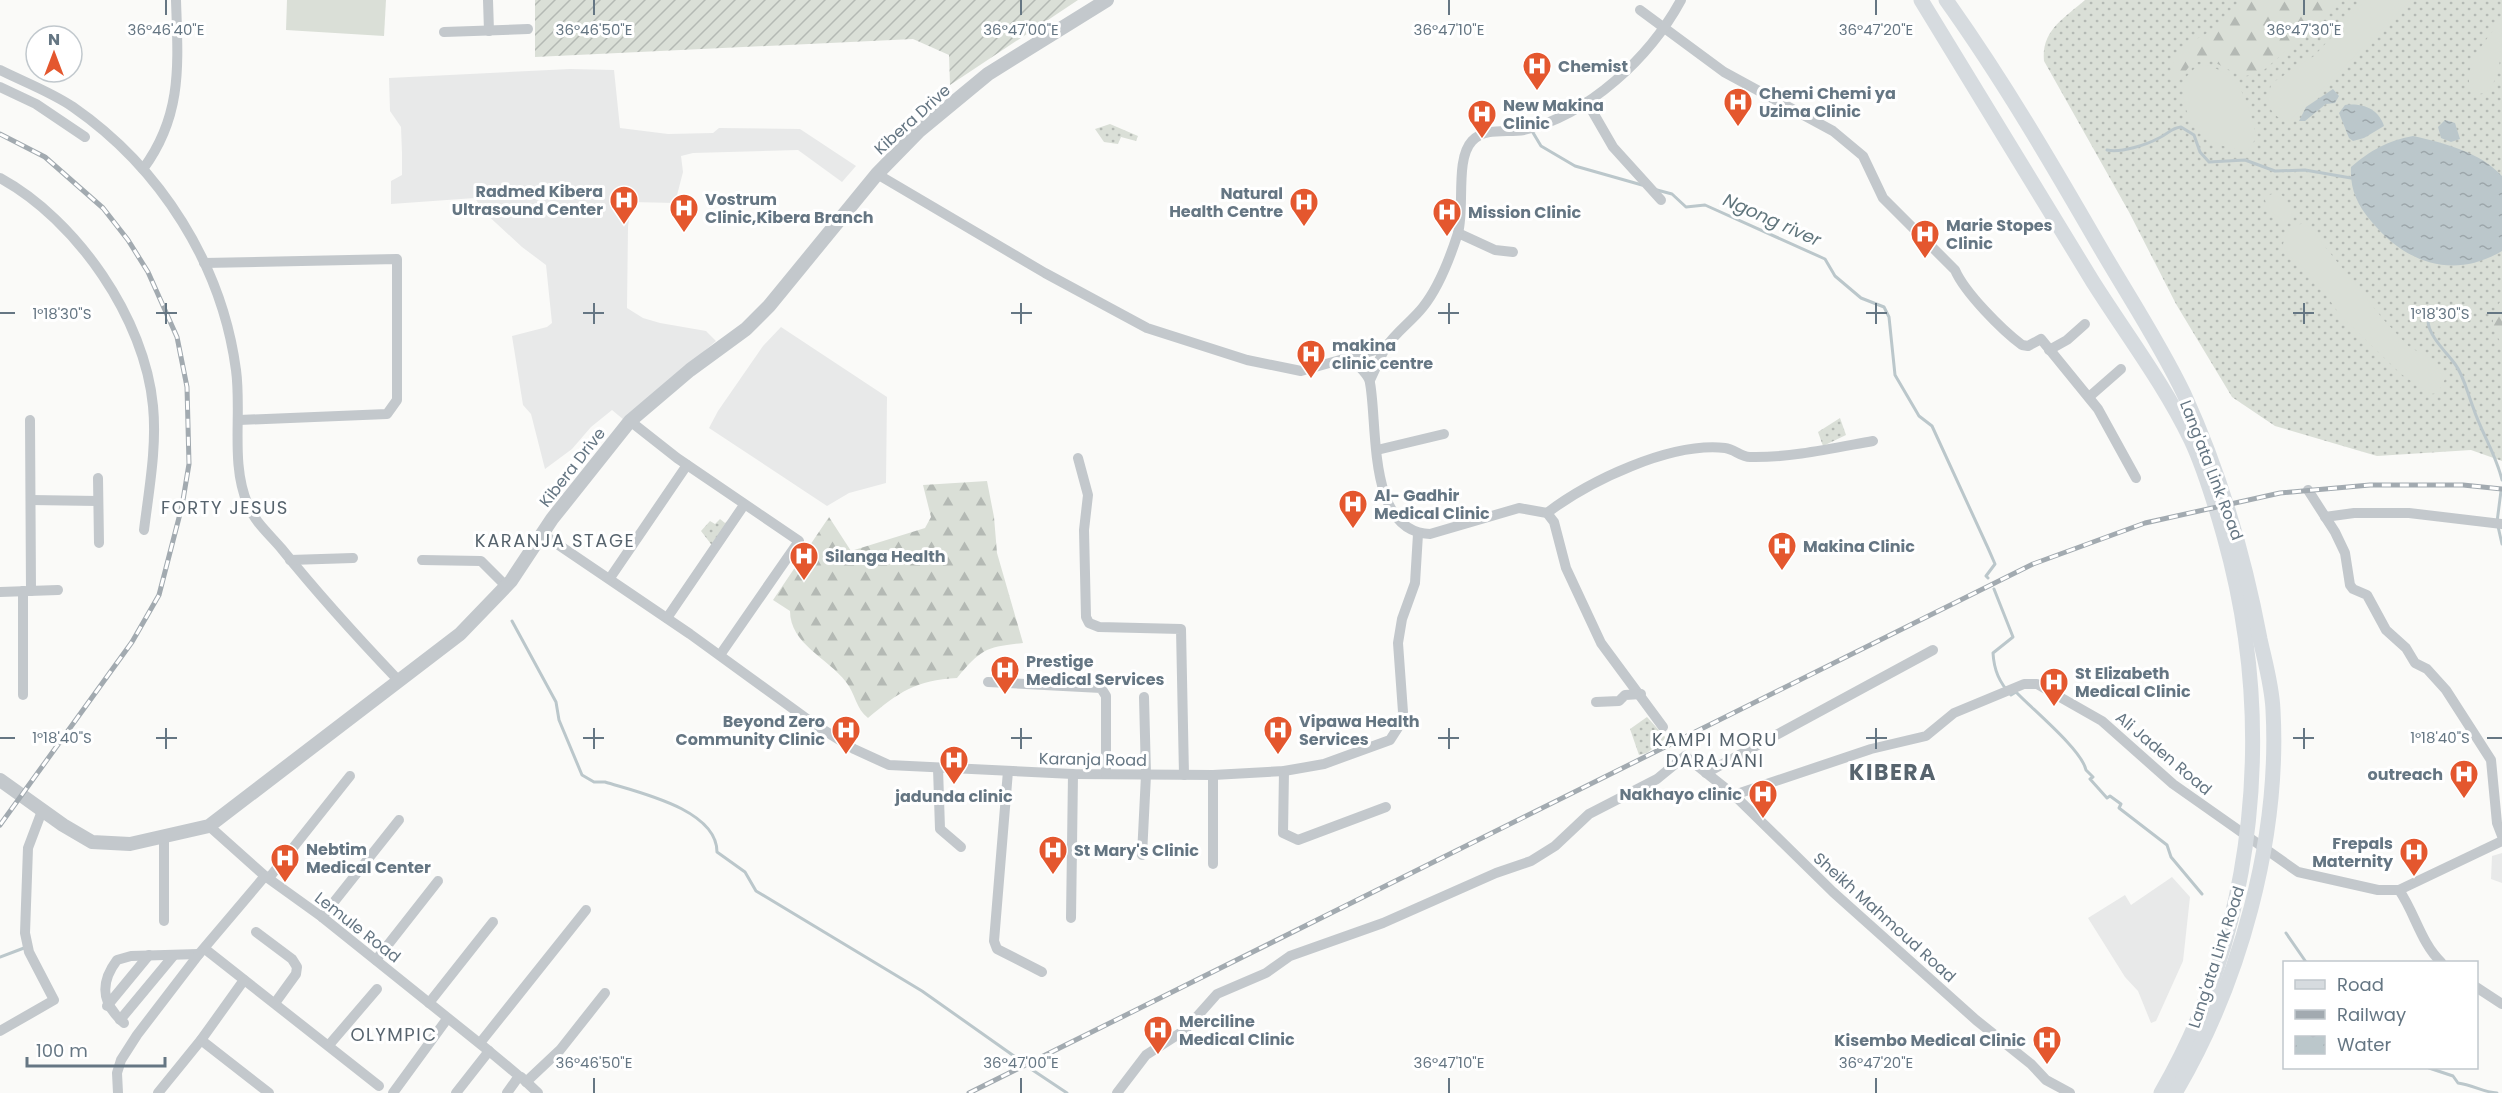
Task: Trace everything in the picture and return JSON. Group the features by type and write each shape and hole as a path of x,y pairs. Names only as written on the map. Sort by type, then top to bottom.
{"main road":[{"name":"Lang'ata Link Road","path":"1921,0 2058,224 2169,398 2214,484 2226,501 2235,577 2249,655 2254,743 2246,852 2238,894 2207,994 2180,1059 2162,1093"},
{"name":"Lang'ata Link Road","path":"1946,0 1998,74 2182,390 2248,575 2273,707 2268,830 2262,860 2222,997 2193,1063 2175,1093"},
{"path":"2024,168 2035,172 2043,169 2047,155"},
{"path":"2058,224 2057,217 2063,210 2072,208 2081,214"}],"street":[{"path":"143,169 167,130 174,103 178,75 176,0"},
{"path":"488,0 489,31"},
{"name":"Kibera Drive","path":"0,780 42,811 94,843 130,844 209,826 460,634 506,586 541,533 630,421 695,366 746,329 769,306 877,174 918,131 988,74 1107,0"},
{"path":"1663,727 1641,694 1601,643 1566,568 1554,522 1546,513 1519,508 1430,534 1418,534 1400,521 1389,507 1377,450 1370,380 1386,347 1424,306 1449,259 1462,211 1464,151 1473,139 1486,132 1529,128 1587,102 1627,71 1665,26 1681,0"},
{"path":"1640,10 1665,26 1724,72 1833,131 1863,156 1883,198 1939,253 1987,310 2022,345 2028,346 2041,339 2090,396 2136,478"},
{"path":"444,32 528,29"},
{"path":"0,70 71,106 109,136 143,169 178,215 204,263 226,316 236,370 243,493 249,509 291,560 399,681"},
{"path":"0,87 36,104 85,137"},
{"path":"1587,102 1614,147 1658,197"},
{"path":"877,174 1045,273 1147,328 1247,360 1301,371 1386,347"},
{"path":"0,178 38,205 81,246 102,274 137,343 149,382 153,407 154,442 144,530"},
{"path":"1458,232 1495,250 1513,252"},
{"path":"204,263 397,259 399,372 397,400 393,409 387,414 239,420"},
{"path":"2049,350 2067,340 2085,324"},
{"path":"1350,358 1370,380"},
{"path":"2090,396 2121,369"},
{"path":"23,695 31,500 30,420"},
{"path":"630,421 687,465 799,541 720,655"},
{"path":"1377,450 1444,434"},
{"path":"1546,513 1605,477 1670,453 1726,448 1747,457 1757,457 1873,441"},
{"path":"1077,458 1088,495 1084,530 1086,618 1089,623 1099,627 1181,629 1184,775"},
{"path":"610,578 687,465"},
{"path":"98,478 99,543"},
{"path":"2308,490 2345,553 2353,589 2367,596 2386,630 2406,648 2415,663 2427,669 2446,690 2491,760 2497,823 2502,836"},
{"path":"31,500 98,501"},
{"path":"667,618 744,505"},
{"path":"2325,517 2354,513 2409,513 2502,524"},
{"name":"Karanja Road","path":"541,533 720,655 768,693 854,749 889,765 1073,774 1146,775 1214,775 1284,771 1345,758 1380,746 1395,734 1403,712 1398,643 1402,619 1415,583 1418,534"},
{"path":"291,560 353,558"},
{"path":"422,560 481,561 506,586"},
{"path":"0,592 58,590"},
{"path":"1706,773 1933,650"},
{"path":"988,682 1101,688 1106,696 1106,774"},
{"name":"Ali Jaden Road","path":"1734,795 1871,749 1926,736 1946,718 1984,700 2024,684 2037,684 2102,721 2173,784 2298,872 2378,890 2399,890 2502,841"},
{"path":"1596,702 1619,701 1625,695 1641,694"},
{"path":"1142,855 1146,775 1144,697"},
{"name":"Sheikh Mahmoud Road","path":"1117,1093 1146,1055 1185,1030 1217,994 1266,973 1290,956 1383,923 1496,873 1531,861 1555,846 1589,814 1657,779 1685,756 1734,795 1833,892 1976,1020 2031,1064 2046,1080 2070,1093"},
{"path":"938,768 940,829 961,847"},
{"path":"1008,771 994,941 997,949 1042,972"},
{"path":"1284,771 1283,833 1292,839 1298,840 1386,807"},
{"path":"1071,918 1073,774"},
{"path":"1214,775 1214,864"},
{"path":"118,1093 117,1073 121,1060 202,951 267,877 350,776"},
{"path":"0,1031 54,1000 29,951 25,933 28,848 42,811"},
{"path":"322,917 399,820"},
{"name":"Lemule Road","path":"209,826 267,877 376,960 447,1019 480,1043 538,1093"},
{"path":"164,838 164,921"},
{"path":"376,960 438,881"},
{"path":"2399,890 2415,916 2430,951 2439,961"},
{"path":"480,1043 586,910"},
{"path":"429,1003 493,922"},
{"path":"256,932 292,959 297,967 296,974 275,1003"},
{"path":"174,955 122,1021 107,1006 106,986 117,960 131,956 174,955 202,951 275,1003 379,1086"},
{"path":"107,1006 149,956"},
{"path":"158,1093 201,1040 244,980"},
{"path":"2478,988 2502,1004"},
{"path":"329,1045 377,989"},
{"path":"507,1093 561,1050 605,993"},
{"path":"393,1093 447,1019"},
{"path":"201,1040 254,1088 269,1093"},
{"path":"456,1093 489,1051"}],"shaded area":[{"path":"570,69 614,70 620,128 668,134 713,133 719,128 800,129 856,166 842,182 798,150 693,153 681,156 683,172 675,203 631,202 628,227 627,308 643,318 660,323 706,331 716,341 624,420 612,410 591,427 572,449 545,469 531,414 523,405 512,336 547,327 552,323 546,265 522,247 483,211 475,198 391,204 391,181 402,175 402,153 401,127 390,111 389,78"},
{"path":"781,327 887,397 886,483 849,493 827,506 709,428 718,411 763,346"},
{"path":"2502,853 2502,883 2491,879 2492,856"},
{"path":"2172,877 2190,897 2183,961 2156,1021 2151,1023 2138,991 2125,977 2088,918 2125,895 2131,905"}],"green space":[{"path":"287,0 386,0 384,36 286,30"},
{"path":"535,0 1078,0 950,85 949,55 913,39 535,57"},
{"path":"2085,0 2502,0 2502,461 2471,450 2377,456 2275,426 2232,397 2176,304 2129,212 2044,61 2046,41 2050,33 2062,19"},
{"path":"2247,0 2337,0 2328,14 2264,70 2243,77 2210,60 2192,63 2181,77 2173,77 2170,66 2191,42 2222,25"},
{"path":"2366,0 2411,0 2291,119 2286,121 2280,118 2269,106 2272,83 2314,56"},
{"path":"2502,20 2501,54 2496,78 2485,92 2476,94 2470,86 2471,67 2482,46"},
{"path":"2205,65 2228,76 2242,92 2257,137 2248,150 2220,145 2208,138 2190,119 2183,93 2185,78 2197,66"},
{"path":"1110,124 1138,136 1136,141 1121,137 1118,144 1104,142 1095,129"},
{"path":"2277,192 2284,197 2292,213 2291,219 2284,223 2267,207 2265,200 2267,196"},
{"path":"2306,223 2383,319 2408,346 2429,358 2445,379 2438,393 2431,394 2401,374 2340,315 2314,278 2287,253 2283,244 2286,235 2293,227"},
{"path":"2502,299 2502,345 2494,327 2493,316"},
{"path":"1840,418 1846,435 1823,446 1818,432"},
{"path":"987,481 994,517 997,553 1023,643 1000,646 985,651 972,661 957,678 930,681 909,689 868,718 861,710 846,682 796,633 790,611 773,600 829,517 851,551 925,528 931,517 923,485"},
{"path":"733,516 714,548 701,531 710,521 715,524 720,519 725,523"},
{"path":"1647,717 1666,738 1647,753 1639,755 1630,729"}],"water":[{"path":"2333,89 2339,96 2335,103 2326,104 2305,121 2299,121 2306,107"},
{"path":"2345,105 2369,108 2378,115 2384,126 2364,138 2353,141 2349,138 2339,113"},
{"path":"2445,120 2455,123 2460,139 2451,142 2441,138 2438,127"},
{"path":"2413,136 2449,145 2472,155 2502,176 2502,251 2484,260 2466,264 2431,263 2414,257 2384,236 2366,215 2353,190 2351,167 2380,147"}],"waterway":[{"path":"2107,150 2141,146 2181,127 2194,135 2200,152 2209,162 2245,160 2275,171 2305,170 2351,178"},
{"name":"Ngong river","path":"1532,131 1541,146 1575,166 1642,185"},
{"name":"Ngong river","path":"1657,190 1672,194 1686,207 1705,205 1825,259 1835,276 1861,298 1884,307 1889,317 1895,375 1919,416 1932,426 1988,548 1995,564 1986,576 1988,578"},
{"path":"2437,311 2437,316 2428,321 2431,332 2461,374 2502,480"},
{"path":"2501,491 2497,522 2502,544"},
{"name":"Ngong river","path":"1994,589 2013,637 1993,653 1996,670 2003,685 2011,695 2016,692 2066,741 2093,777 2090,779 2107,798 2110,796 2121,804 2119,808 2167,845 2171,857 2202,894"},
{"path":"512,621 556,702 559,720 582,775 594,782 605,782 654,797 690,814 704,824 714,837 717,852 745,872 756,891 922,991 1021,1061"},
{"name":"Ngong river","path":"2286,933 2305,961"},
{"path":"0,957 24,948"},
{"path":"1031,1069 1067,1093"},
{"name":"Ngong river","path":"2432,1069 2453,1076 2458,1083 2497,1093"}],"railway":[{"path":"0,134 45,157 103,208 128,240 148,272 177,337 187,387 189,464 182,506 159,595 132,642 0,825"},
{"path":"969,1093 2033,564 2145,523 2280,493 2370,485 2463,485 2502,489"}],"place":[{"name":"Chemist","path":"1537,92"},
{"name":"Chemi Chemi ya Uzima Clinic","path":"1738,128"},
{"name":"New Makina Clinic","path":"1482,140"},
{"name":"Radmed Kibera Ultrasound Center","path":"624,226"},
{"name":"Natural Health Centre","path":"1304,228"},
{"name":"Vostrum Clinic,Kibera Branch","path":"684,234"},
{"name":"Mission Clinic","path":"1447,238"},
{"name":"Marie Stopes Clinic","path":"1925,260"},
{"name":"makina clinic centre","path":"1311,380"},
{"name":"Al- Gadhir Medical Clinic","path":"1353,530"},
{"name":"Makina Clinic","path":"1782,572"},
{"name":"Silanga Health","path":"804,582"},
{"name":"Prestige Medical Services","path":"1005,696"},
{"name":"St Elizabeth Medical Clinic","path":"2054,708"},
{"name":"Beyond Zero Community Clinic","path":"846,756"},
{"name":"Vipawa Health Services","path":"1278,756"},
{"name":"jadunda clinic","path":"954,786"},
{"name":"outreach","path":"2464,800"},
{"name":"Nakhayo clinic","path":"1763,820"},
{"name":"St Mary's Clinic","path":"1053,876"},
{"name":"Frepals Maternity","path":"2414,878"},
{"name":"Nebtim Medical Center","path":"285,884"},
{"name":"Merciline Medical Clinic","path":"1158,1056"},
{"name":"Kisembo Medical Clinic","path":"2047,1066"}],"district":[{"name":"FORTY JESUS","path":"225,508"},
{"name":"KARANJA STAGE","path":"555,541"},
{"name":"KAMPI MORU DARAJANI","path":"1715,750"},
{"name":"KIBERA","path":"1893,772"},
{"name":"OLYMPIC","path":"394,1035"}]}
